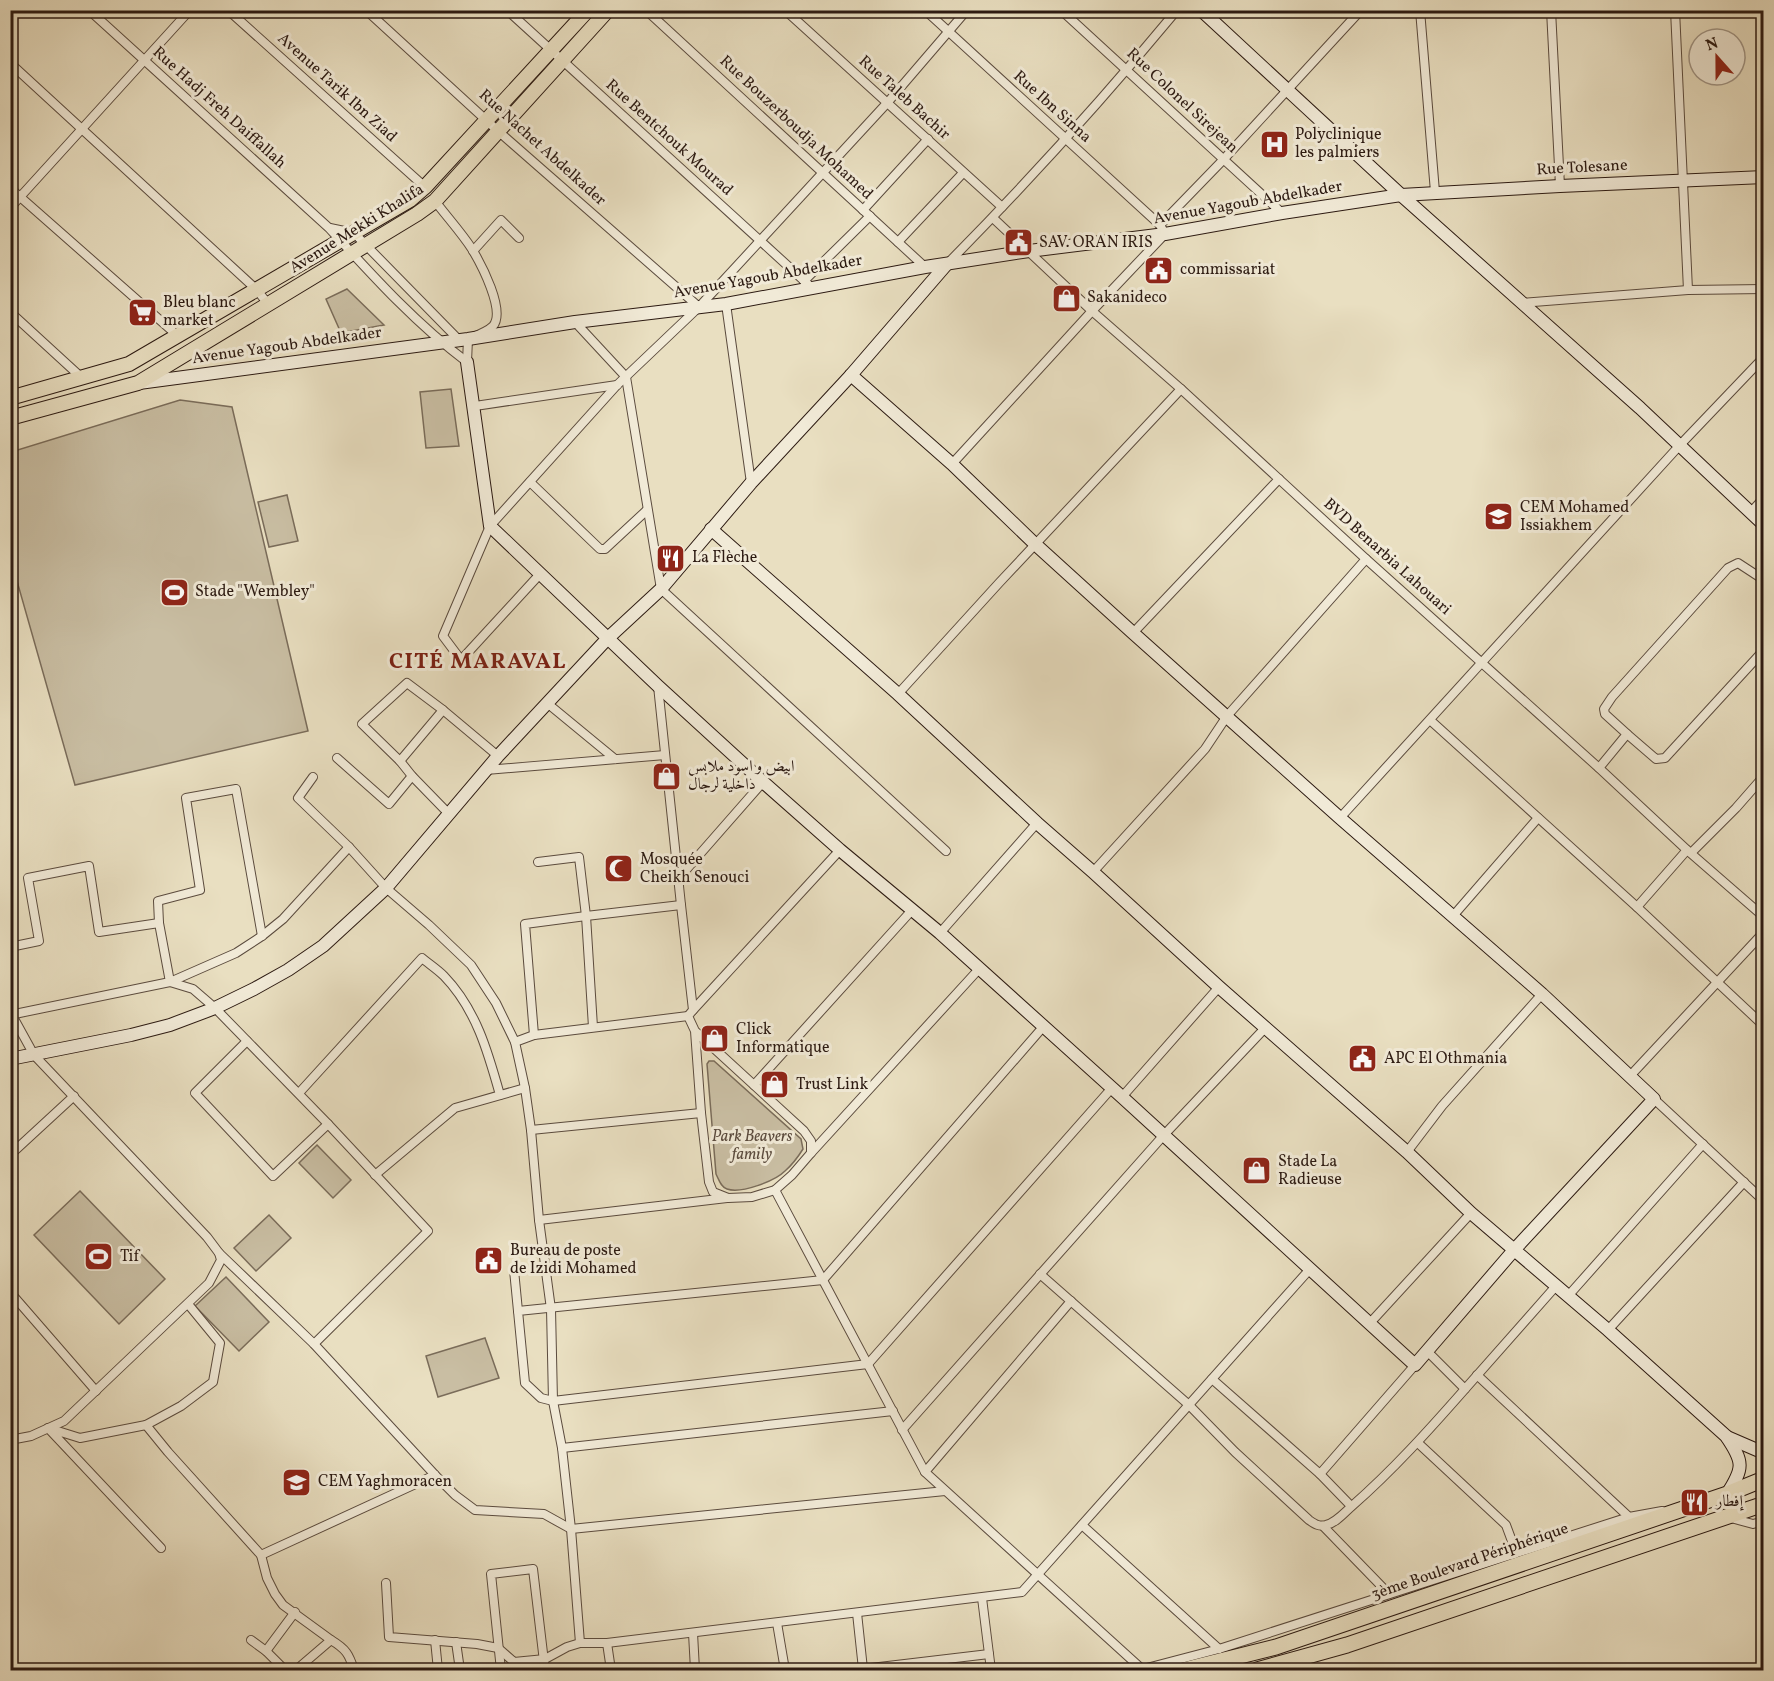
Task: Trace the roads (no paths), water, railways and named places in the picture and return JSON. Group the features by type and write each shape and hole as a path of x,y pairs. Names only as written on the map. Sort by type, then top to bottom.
{"highway":[{"name":"3ème Boulevard Périphérique","path":"1184,1671 1276,1647 1728,1494 1764,1479"},
{"path":"1257,1671 1347,1645 1764,1504"}],"main road":[{"name":"Avenue Mekki Khalifa","path":"10,398 129,364 410,200 487,121 588,10"},
{"name":"Avenue Mekki Khalifa","path":"10,418 138,383 417,214 435,201 608,10"}],"street":[{"path":"10,208 190,10"},
{"name":"Avenue Tarik Ibn Ziad","path":"228,10 425,187"},
{"name":"Rue Nachet Abdelkader","path":"366,10 498,131 699,307"},
{"name":"Rue Bentchouk Mourad","path":"507,10 808,284"},
{"name":"Rue Bouzerboudja Mohamed","path":"646,10 925,267"},
{"name":"Rue Taleb Bachir","path":"785,10 1002,207"},
{"name":"Rue Ibn Sinna","path":"925,10 1163,230"},
{"path":"540,574 461,660 443,636 490,526 617,385 699,307 888,102 966,10"},
{"name":"Rue Colonel Sirejean","path":"1061,10 1282,213"},
{"path":"10,1059 170,1025 215,1008 271,980 323,946 386,888 498,756 607,639 661,589 751,483 851,375 946,265 1065,140 1177,10"},
{"path":"1201,10 1401,195 1594,366 1764,525"},
{"path":"952,464 1092,311 1223,160 1361,10"},
{"path":"1420,10 1435,192"},
{"path":"1551,10 1560,186"},
{"path":"1675,10 1688,290"},
{"name":"Rue Hadj Freh Daiffallah","path":"92,12 329,228 351,253 441,342 467,362"},
{"path":"10,63 257,290 268,304"},
{"path":"808,284 928,140"},
{"path":"898,242 963,173"},
{"name":"Rue Tolesane","path":"1401,195 1764,177"},
{"path":"10,188 178,336"},
{"name":"Avenue Yagoub Abdelkader","path":"138,383 575,322 726,304 808,284 1401,195"},
{"path":"435,201 473,251 496,306 497,318 492,327 463,339"},
{"name":"BVD Benarbia Lahouari","path":"993,218 1092,311 1181,389 1689,852 1764,917"},
{"path":"473,251 501,220 519,238"},
{"path":"329,228 354,233 463,339 475,406 490,526 607,639 763,782 940,933 1415,1365"},
{"path":"1522,303 1688,290 1764,290"},
{"path":"726,304 751,483"},
{"path":"10,312 82,378"},
{"path":"575,322 626,377 661,589 946,851"},
{"path":"1340,818 1764,357"},
{"path":"851,375 952,464 1035,544 1133,633 1542,994 1764,1201"},
{"path":"475,406 617,385"},
{"path":"898,694 1181,389"},
{"path":"1133,633 1279,478"},
{"path":"530,482 602,549 605,549 647,510"},
{"path":"1750,513 1764,498"},
{"path":"711,529 898,694 1036,823 1219,987 1407,1152 1471,1213 1608,1330 1726,1436 1740,1462 1739,1476 1728,1494"},
{"path":"1093,872 1205,749 1227,716 1366,559"},
{"path":"1764,580 1738,563 1732,564 1612,697 1604,709 1605,714 1656,759 1665,758 1764,650"},
{"path":"448,813 362,724 407,682 498,756"},
{"path":"658,686 709,1182 713,1192 729,1198"},
{"path":"547,703 615,759"},
{"path":"400,761 443,710"},
{"path":"1430,720 1637,907 1764,1026"},
{"path":"1599,768 1627,734"},
{"path":"486,770 665,754"},
{"path":"338,758 389,804 411,776"},
{"path":"1637,907 1689,852 1736,808 1764,776"},
{"path":"312,777 298,798 349,847 386,888 471,965 496,1003 515,1042 531,1130 551,1309 553,1401 562,1448 571,1528 580,1643"},
{"path":"678,879 763,782"},
{"path":"170,982 159,923 158,901 200,890 186,798 236,789 262,936"},
{"path":"1453,916 1538,818"},
{"path":"940,933 1036,823"},
{"path":"349,847 283,919 236,953 170,982 11,1015 34,1055 207,1237 219,1253 314,1344 435,1475 455,1495 475,1510 544,1514 571,1528 945,1491"},
{"path":"515,1042 534,1035 691,1013 840,850"},
{"path":"538,862 579,857 586,916 593,1027"},
{"path":"10,946 39,942 28,878 89,866 99,932 159,923"},
{"path":"534,1035 525,924 681,905"},
{"path":"754,1085 913,909"},
{"path":"1630,1076 1764,932"},
{"path":"298,1093 422,958 443,975 459,994 476,1021 487,1049 500,1095"},
{"path":"540,1220 752,1197 775,1190 792,1176 979,969"},
{"path":"170,982 193,989 215,1008 428,1231 314,1344"},
{"path":"1122,1097 1219,987"},
{"path":"1407,1152 1442,1106 1542,994"},
{"path":"518,1311 823,1280 1043,1027"},
{"path":"902,1430 1163,1136 1266,1027"},
{"path":"695,1031 804,1131 811,1141 811,1153"},
{"path":"248,1041 195,1093 273,1176 328,1124"},
{"path":"375,1175 455,1108 525,1088"},
{"path":"514,1270 525,1383 541,1398 553,1401 868,1364 1111,1089"},
{"path":"10,1155 74,1096"},
{"path":"1320,1474 1514,1250 1654,1099"},
{"path":"531,1130 701,1113"},
{"path":"1568,1296 1703,1144"},
{"path":"1608,1330 1744,1182"},
{"path":"775,1190 925,1472 1142,1670 1219,1649 1629,1517 1655,1511 1680,1510"},
{"path":"1370,1323 1471,1213"},
{"path":"10,1440 31,1436 64,1421 209,1283 221,1260 219,1253"},
{"path":"386,1583 388,1637 498,1648 514,1662 545,1659 580,1643 608,1643 1022,1592 1310,1269"},
{"path":"1040,1274 1189,1405 1235,1452 1317,1526 1331,1523 1418,1443 1556,1286"},
{"path":"10,1292 96,1391"},
{"path":"925,1472 1071,1301"},
{"path":"48,1428 80,1438 146,1425 181,1406 213,1382 220,1343 188,1304"},
{"path":"1427,1351 1465,1389"},
{"path":"1477,1375 1629,1517"},
{"path":"1212,1379 1320,1474 1351,1506"},
{"path":"562,1448 893,1411"},
{"path":"146,1425 261,1555 267,1578 283,1605 342,1646 348,1654 354,1671"},
{"path":"48,1428 161,1548"},
{"path":"1726,1436 1762,1450"},
{"path":"1418,1443 1506,1525 1516,1552"},
{"path":"261,1555 435,1475"},
{"path":"1728,1517 1753,1524 1764,1521"},
{"path":"1082,1525 1219,1649"},
{"path":"1323,1526 1389,1594"},
{"path":"501,1671 491,1574 533,1569 545,1671"},
{"path":"982,1598 991,1671"},
{"path":"266,1651 295,1612"},
{"path":"857,1613 858,1670 989,1654"},
{"path":"777,1623 784,1671"},
{"path":"693,1633 695,1671"},
{"path":"251,1640 266,1651 285,1671"},
{"path":"296,1671 331,1640"},
{"path":"435,1641 438,1671"},
{"path":"456,1642 460,1671"},
{"path":"608,1643 611,1671"}],"place":[{"name":"Polyclinique les palmiers","path":"1274,144"},
{"name":"SAV. ORAN IRIS","path":"1018,243"},
{"name":"commissariat","path":"1159,270"},
{"name":"Sakanideco","path":"1066,298"},
{"name":"Bleu blanc market","path":"142,312"},
{"name":"CEM Mohamed Issiakhem","path":"1499,517"},
{"name":"La Flèche","path":"671,558"},
{"name":"Stade \"Wembley\"","path":"174,592"},
{"name":"ابيض و اسود ملابس داخلية لرجال","path":"667,776"},
{"name":"Mosquée Cheikh Senouci","path":"619,869"},
{"name":"Click Informatique","path":"715,1039"},
{"name":"APC El Othmania","path":"1363,1059"},
{"name":"Trust Link","path":"775,1085"},
{"name":"Stade La Radieuse","path":"1257,1171"},
{"name":"Tif","path":"99,1257"},
{"name":"Bureau de poste de Izidi Mohamed","path":"489,1260"},
{"name":"CEM Yaghmoracen","path":"297,1482"},
{"name":"إفطار","path":"1695,1502"}],"district":[{"name":"CITÉ MARAVAL","path":"478,662"}],"park label":[{"name":"Park Beavers family","path":"752,1146"}]}
